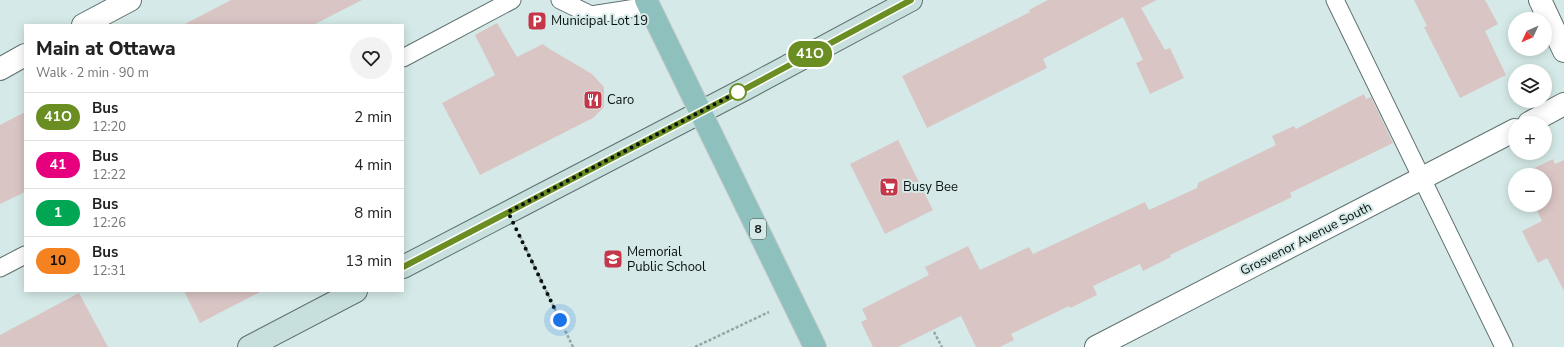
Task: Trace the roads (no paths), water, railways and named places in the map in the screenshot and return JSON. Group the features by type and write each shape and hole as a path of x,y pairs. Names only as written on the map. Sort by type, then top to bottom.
{"main road":[{"path":"404,266 911,0"},
{"name":"8","path":"647,3 815,347"},
{"path":"249,347 354,292"}],"street":[{"path":"85,24 130,0"},
{"path":"1540,0 1564,51"},
{"path":"0,68 24,56"},
{"path":"1542,116 1564,104"},
{"name":"Grosvenor Avenue South","path":"1096,347 1508,134"}],"lane":[{"path":"404,57 512,0"},
{"path":"560,0 591,15 647,3"},
{"path":"1335,0 1504,347"},
{"path":"0,268 24,256"}],"place":[{"name":"Municipal Lot 19","path":"537,21"},
{"name":"Caro","path":"593,100"},
{"name":"Busy Bee","path":"889,187"},
{"name":"Memorial Public School","path":"613,259"}]}
